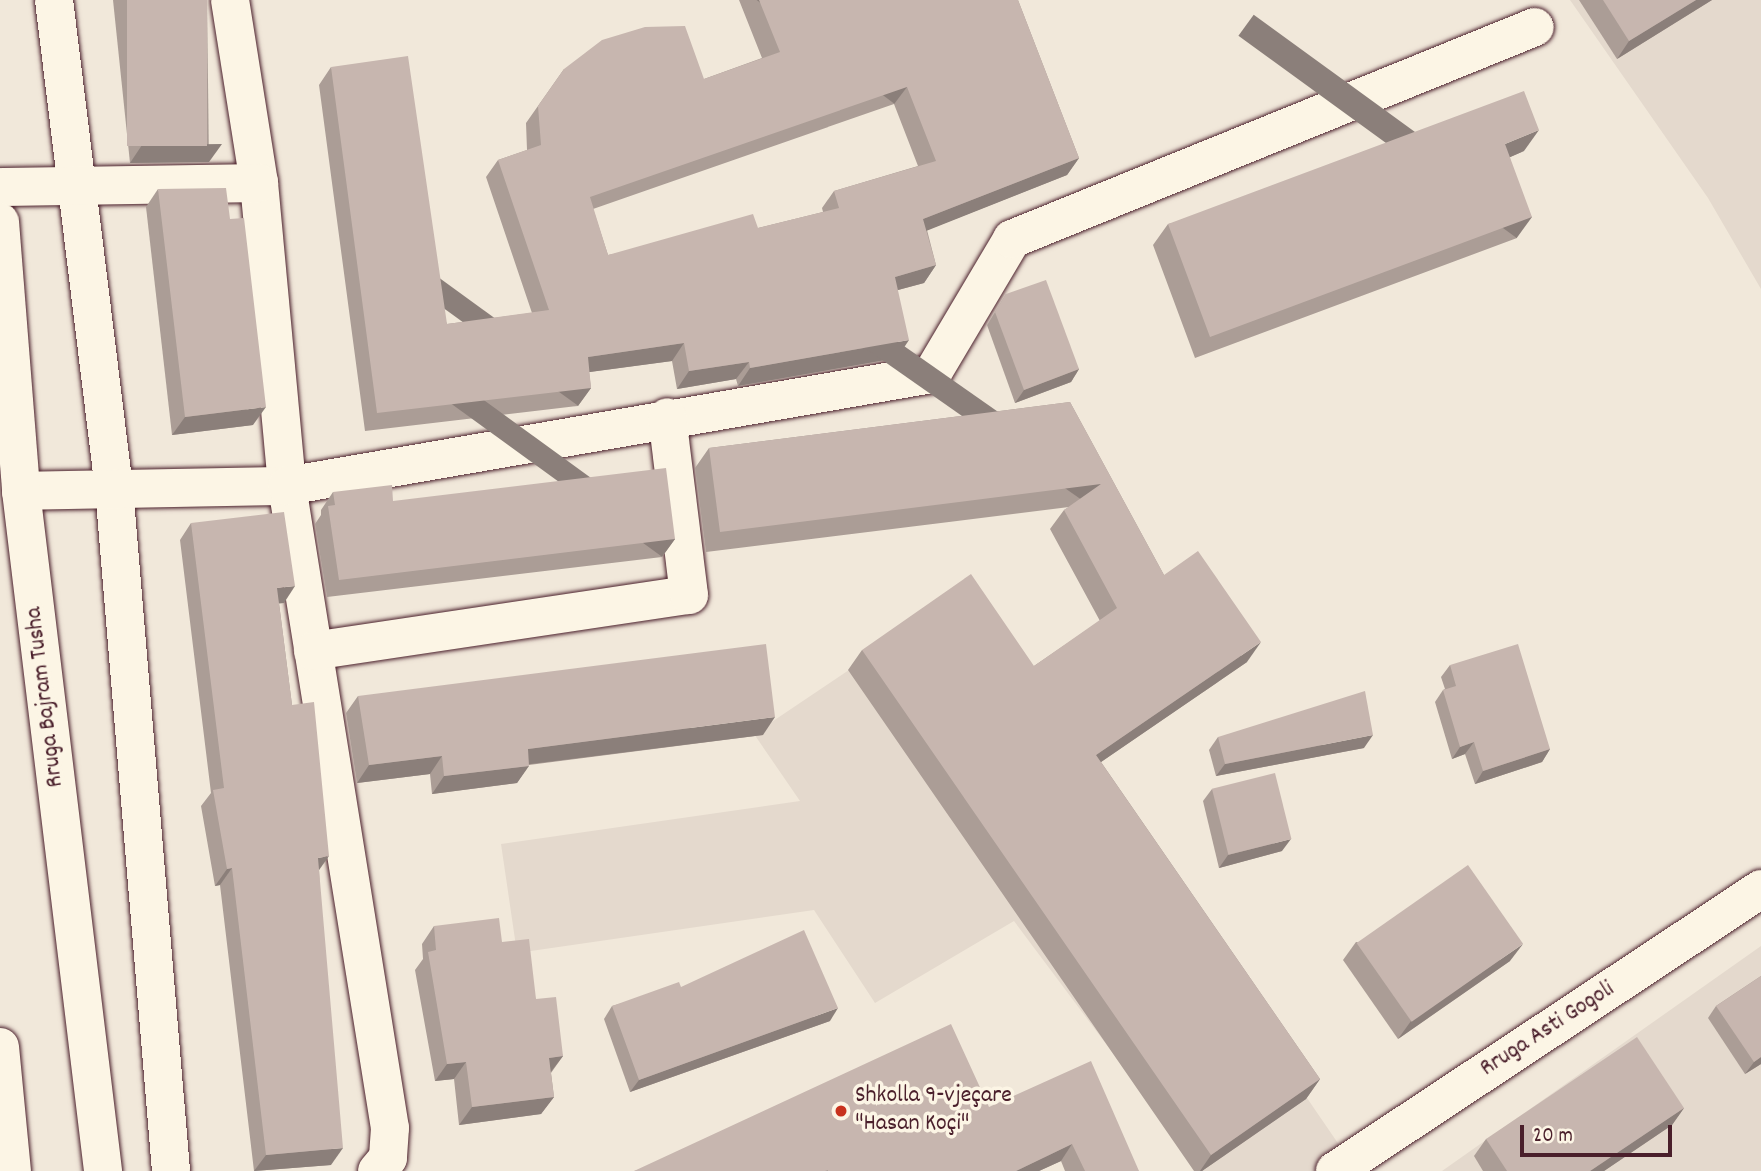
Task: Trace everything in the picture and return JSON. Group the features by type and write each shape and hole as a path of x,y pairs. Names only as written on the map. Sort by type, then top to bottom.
{"street":[{"path":"54,0 114,488 171,1171"},
{"path":"230,0 259,183 287,486 390,1128 388,1158 377,1171"},
{"path":"21,491 287,486 667,417 932,374 1012,239 1535,27"},
{"path":"0,187 78,189 259,183"},
{"name":"Rruga Bajram Tusha","path":"0,222 21,491 103,1171"},
{"path":"313,651 689,595 667,417"},
{"name":"Rruga Asti Gogoli","path":"1335,1171 1761,889"},
{"path":"0,1047 12,1171"}],"shaded area":[{"path":"1570,0 1761,0 1761,289 1708,198"},
{"path":"962,594 1357,1171 1201,1171 1014,921 875,1003 814,910 517,953 501,844 800,801 754,734"},
{"path":"1761,946 1761,1171 1442,1171"}],"building":[{"path":"127,0 207,0 207,146 127,146"},
{"path":"759,0 1018,0 1079,158 923,219 936,265 895,277 909,340 750,368 749,362 689,371 684,343 588,357 591,388 377,413 331,67 408,56 447,324 549,310 498,160 541,145 538,106 564,69 602,40 645,27 685,26 704,79 780,52","holes":["907,87 936,161 834,191 839,208 758,228 753,214 608,255 590,197"]},
{"path":"1603,0 1696,0 1629,41"},
{"path":"1524,91 1539,130 1505,144 1532,217 1210,337 1168,224"},
{"path":"226,188 230,219 244,218 266,407 185,417 158,189"},
{"path":"1046,280 1079,369 1024,390 995,312 1006,294"},
{"path":"1070,402 1164,575 1198,551 1261,642 1096,755 1320,1079 1211,1155 862,650 971,574 1034,666 1117,608 1064,510 1101,484 720,532 709,448"},
{"path":"666,468 675,539 339,580 328,506 335,505 333,492 392,485 393,501"},
{"path":"284,512 295,586 277,588 292,705 314,702 329,856 318,858 343,1148 266,1155 232,868 227,869 213,790 224,788 191,523"},
{"path":"766,644 775,717 528,749 529,766 444,776 442,756 369,765 358,696"},
{"path":"1518,644 1550,749 1483,771 1474,742 1460,747 1443,690 1456,686 1450,665"},
{"path":"1365,691 1373,735 1225,764 1218,737"},
{"path":"1275,773 1291,839 1228,855 1212,789"},
{"path":"1468,865 1523,944 1412,1022 1357,943"},
{"path":"499,918 502,942 529,939 536,999 556,997 563,1056 549,1058 554,1097 472,1107 466,1062 447,1064 428,952 436,950 434,926"},
{"path":"804,930 838,1008 639,1080 612,1006 679,982 681,987"},
{"path":"1761,976 1761,1057 1754,1062 1716,1006"},
{"path":"951,1024 989,1107 1091,1061 1139,1171 1085,1171 1072,1144 1016,1171 634,1171"},
{"path":"1637,1037 1684,1108 1590,1171 1507,1171 1486,1139"}],"place":[{"name":"Shkolla 9-vjeçare \"Hasan Koçi\"","path":"841,1111"}]}
